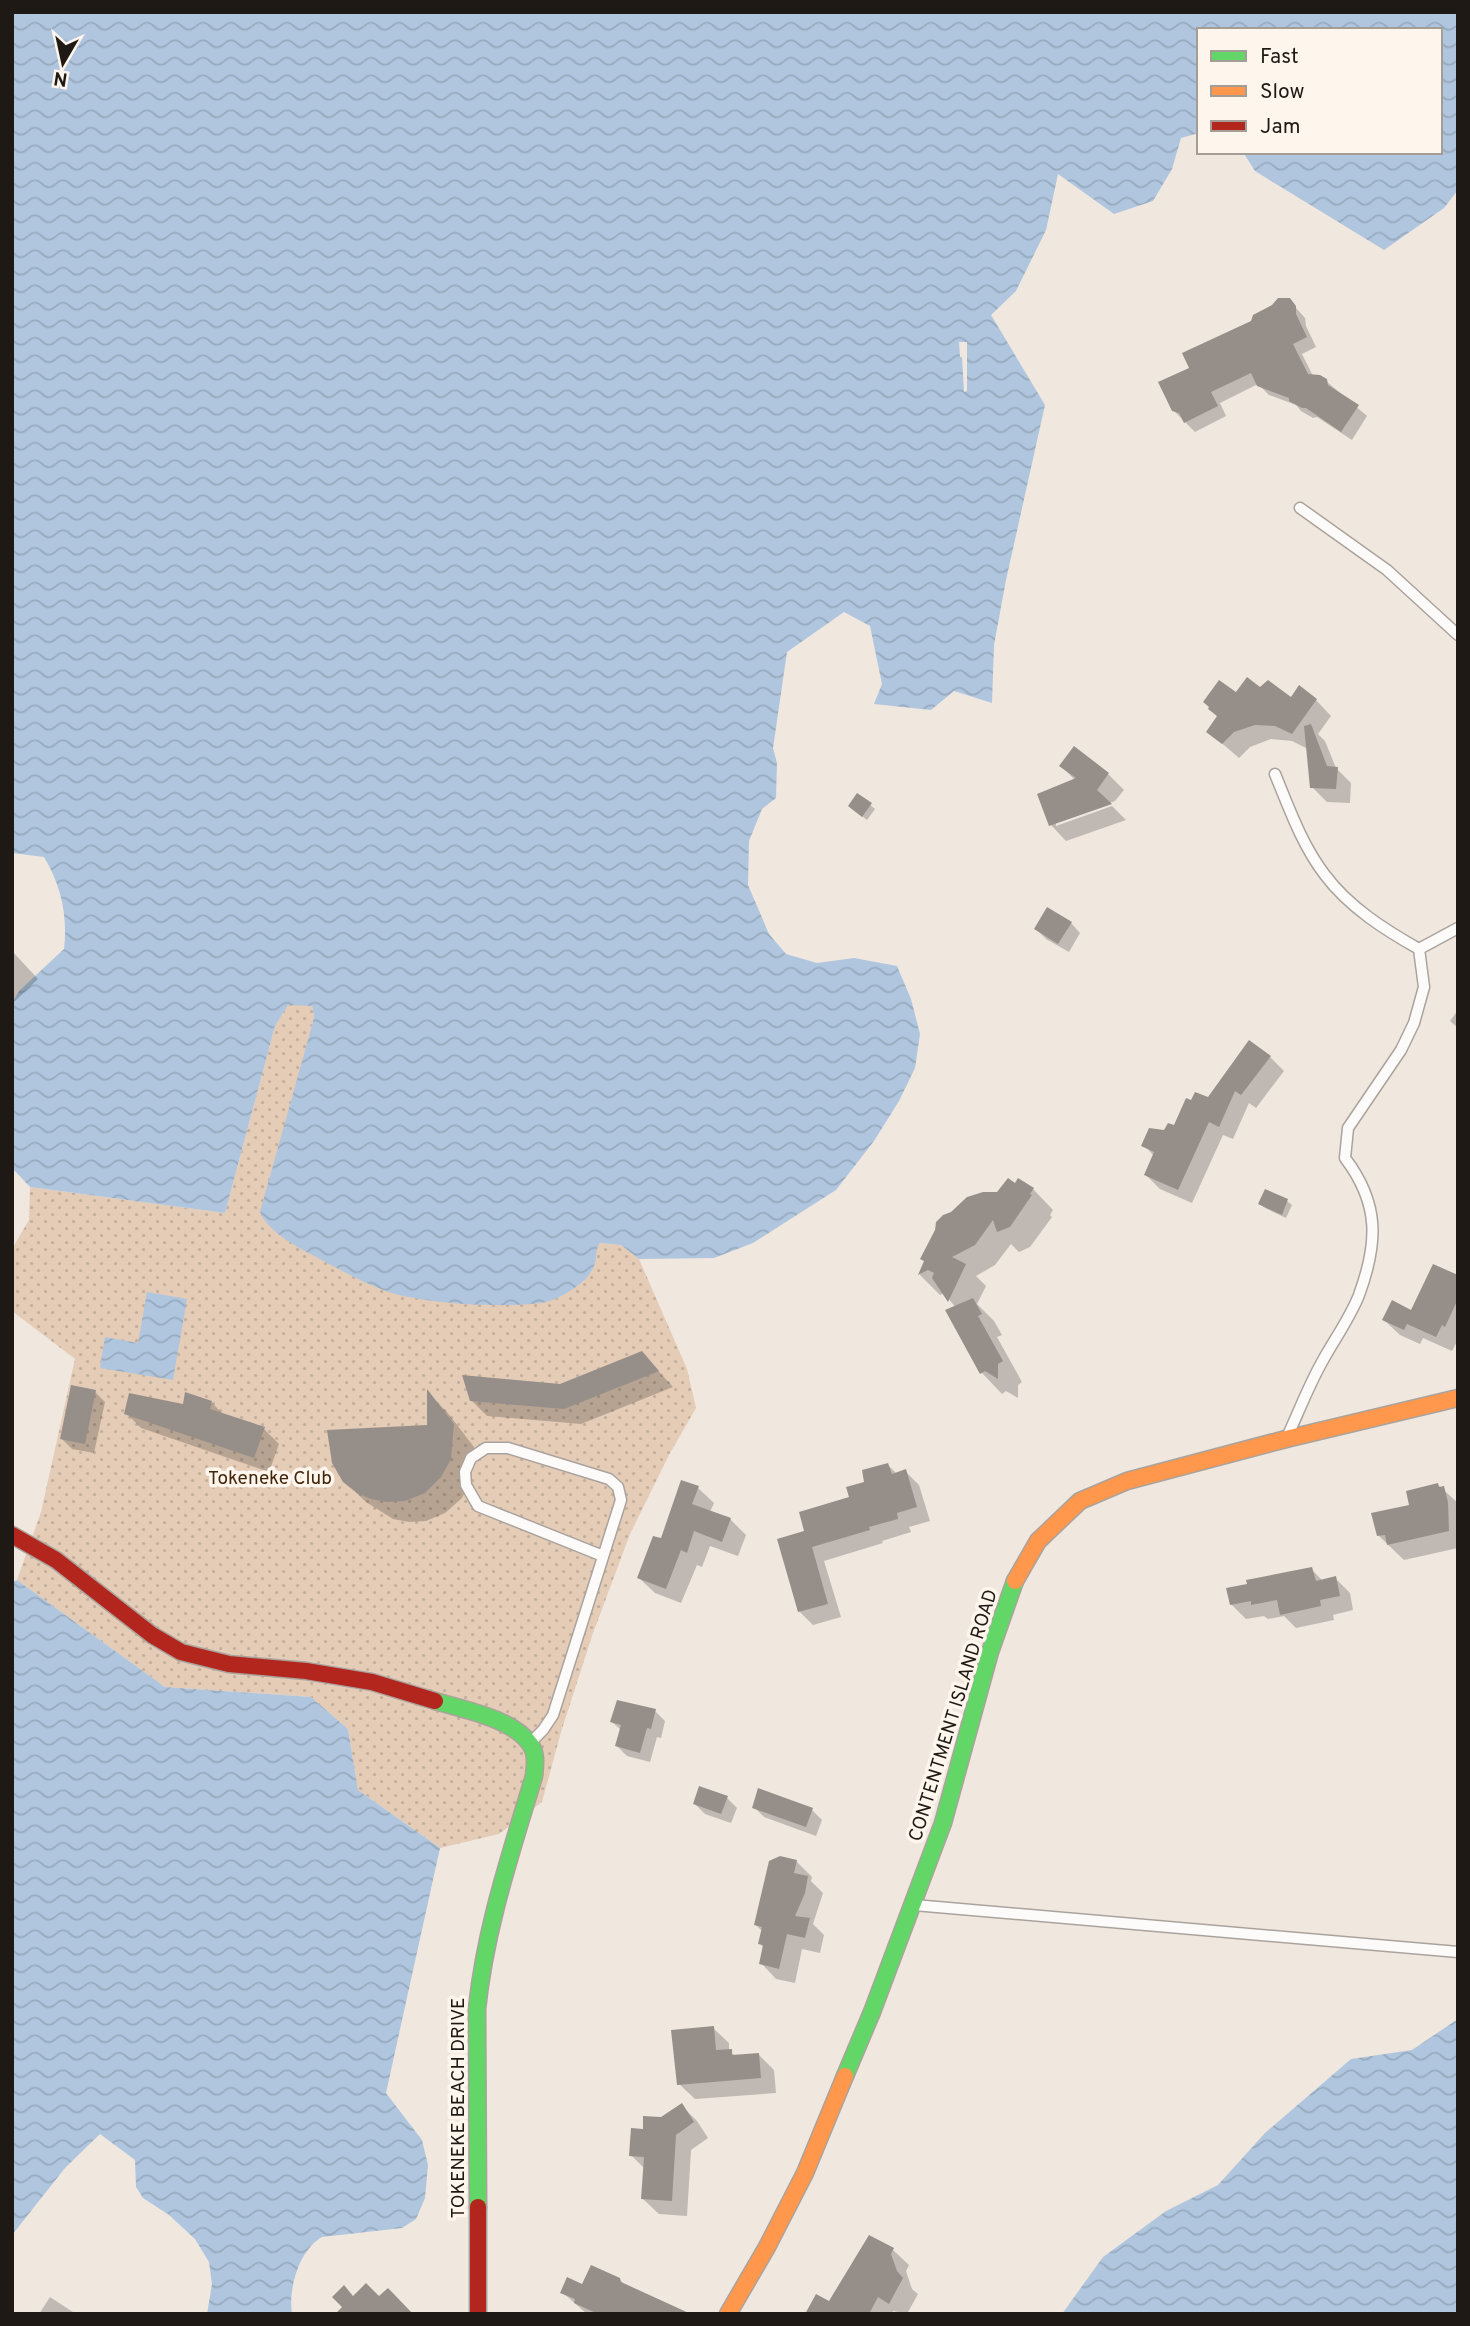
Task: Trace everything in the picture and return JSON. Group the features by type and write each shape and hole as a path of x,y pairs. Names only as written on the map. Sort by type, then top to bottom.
{"street":[{"name":"CONTENTMENT ISLAND ROAD","path":"728,2314 767,2247 805,2173 872,2012 943,1823 994,1640 1015,1581 1038,1541 1072,1508 1101,1490 1127,1480 1458,1398"},
{"path":"12,1535 56,1560 152,1635 181,1652 229,1664 306,1671 372,1682 478,1714 513,1728 530,1743"},
{"name":"TOKENEKE BEACH DRIVE","path":"478,2314 475,2056 478,1999 490,1923 534,1776 535,1755 530,1743"}],"lane":[{"path":"1300,508 1387,570 1458,635"},
{"path":"1275,774 1308,849 1326,877 1360,910 1391,933 1419,948"},
{"path":"1419,948 1458,928"},
{"path":"1286,1439 1321,1364 1358,1297 1371,1246 1373,1212 1364,1184 1345,1158 1348,1128 1401,1051 1414,1023 1424,987 1419,948"},
{"path":"530,1743 543,1730 552,1715 621,1500 618,1488 609,1479 508,1448 486,1448 471,1458 465,1472 466,1485 478,1506 496,1516 603,1556"},
{"path":"912,1905 1458,1952"}],"green space":[{"name":"Tokeneke Club","path":"288,1004 312,1006 314,1016 311,1029 595,1262 596,1249 600,1243 621,1245 639,1259 687,1369 696,1408 669,1455 630,1534 592,1636 542,1802 499,1834 440,1848 358,1790 348,1729 311,1697 165,1687 17,1580 41,1512 75,1359 12,1311 12,1249 29,1220 30,1187 225,1213 275,1026"}],"water":[{"path":"12,12 1458,12 1458,190 1444,208 1384,250 1255,171 1244,154 1442,154 1442,28 1197,28 1197,134 1181,138 1172,169 1153,201 1114,214 1058,174 1046,230 1016,291 991,315 1045,405 994,645 992,703 954,691 931,710 874,704 882,684 870,626 844,612 787,652 773,748 777,763 776,798 762,809 749,841 748,885 769,934 786,954 817,963 854,958 897,966 911,999 920,1034 915,1068 899,1101 874,1141 836,1190 753,1243 714,1258 639,1259 621,1245 600,1243 593,1268 574,1288 546,1302 510,1305 442,1302 386,1291 302,1250 270,1227 260,1212 311,1029 314,1016 312,1006 288,1005 275,1026 225,1213 30,1187 12,1168 12,1003 19,991 64,949 65,925 62,901 44,857 12,853"},
{"path":"147,1292 187,1299 173,1380 100,1368 105,1337 138,1343"},
{"path":"17,1580 165,1687 311,1697 348,1729 358,1790 440,1848 386,2093 422,2140 428,2165 425,2198 416,2219 402,2228 322,2237 314,2243 301,2260 297,2271 292,2293 292,2314 207,2314 212,2284 209,2262 195,2239 169,2215 143,2198 136,2187 135,2160 100,2134 65,2168 12,2235 12,1582"},
{"path":"1458,2019 1458,2314 1062,2314 1103,2257 1166,2211 1218,2185 1265,2133 1351,2059 1412,2050"}],"pier":[{"path":"959,342 967,342 967,391 964,392 962,357"}],"building":[{"path":"1278,298 1290,298 1296,306 1296,314 1307,337 1293,344 1308,374 1327,379 1328,385 1359,405 1341,432 1306,408 1289,401 1289,398 1257,386 1251,373 1211,392 1218,406 1184,423 1179,413 1172,411 1158,382 1189,368 1182,353 1251,321 1253,315 1272,305"},
{"path":"1247,677 1260,687 1268,680 1291,697 1299,685 1317,699 1292,734 1275,726 1255,725 1234,732 1222,744 1206,732 1217,716 1203,702 1219,680 1236,692"},
{"path":"1311,724 1327,766 1338,767 1336,789 1310,788 1304,726"},
{"path":"1074,746 1109,773 1097,790 1112,804 1049,826 1037,794 1076,778 1059,766"},
{"path":"857,793 872,803 862,817 848,806"},
{"path":"1047,907 1072,922 1058,944 1034,929"},
{"path":"1249,1040 1271,1056 1241,1095 1235,1091 1219,1127 1209,1122 1178,1190 1144,1175 1154,1152 1141,1146 1149,1128 1164,1130 1168,1123 1174,1125 1186,1098 1191,1100 1195,1092 1208,1097"},
{"path":"1008,1178 1015,1183 1018,1178 1034,1188 1030,1194 1032,1195 1010,1227 997,1232 993,1220 975,1245 952,1257 966,1264 948,1302 932,1278 934,1273 928,1270 918,1275 924,1261 920,1259 935,1230 936,1222 967,1197 983,1192 997,1192"},
{"path":"1265,1189 1288,1199 1282,1215 1258,1204"},
{"path":"1433,1264 1458,1275 1458,1299 1445,1327 1442,1325 1436,1337 1407,1324 1404,1330 1382,1320 1392,1300 1411,1310"},
{"path":"973,1298 982,1314 978,1316 1003,1361 998,1364 998,1379 985,1371 980,1374 945,1310"},
{"path":"642,1351 659,1371 564,1409 470,1401 462,1375 560,1384"},
{"path":"71,1385 96,1390 85,1444 60,1439"},
{"path":"427,1389 454,1424 451,1459 441,1477 425,1493 405,1501 387,1502 357,1493 343,1482 332,1463 327,1430 427,1425"},
{"path":"185,1392 212,1401 210,1409 265,1427 254,1458 124,1414 129,1393 183,1404"},
{"path":"888,1463 892,1474 906,1469 917,1507 897,1513 898,1519 869,1527 870,1530 812,1547 828,1604 798,1612 777,1539 804,1531 799,1512 849,1497 846,1487 864,1482 862,1470"},
{"path":"681,1480 699,1486 692,1504 731,1518 722,1542 694,1531 687,1553 681,1550 666,1589 637,1578 653,1536 661,1538"},
{"path":"1438,1483 1439,1487 1444,1486 1448,1502 1449,1531 1387,1545 1385,1535 1377,1536 1371,1513 1409,1505 1406,1491"},
{"path":"1312,1567 1316,1581 1336,1576 1340,1596 1320,1600 1321,1606 1280,1615 1277,1600 1251,1605 1251,1601 1230,1605 1226,1588 1247,1584 1246,1580"},
{"path":"617,1700 656,1709 651,1729 647,1728 640,1753 615,1746 621,1725 610,1722"},
{"path":"699,1786 728,1796 721,1814 693,1804"},
{"path":"758,1788 813,1808 806,1827 752,1808"},
{"path":"780,1856 797,1860 794,1873 808,1876 805,1893 795,1916 810,1918 805,1938 787,1934 779,1969 759,1964 763,1945 758,1944 762,1927 754,1925 769,1861"},
{"path":"714,2026 716,2050 732,2049 732,2055 759,2053 761,2078 677,2085 671,2030"},
{"path":"682,2103 694,2122 676,2135 672,2201 641,2199 644,2157 629,2156 631,2128 643,2129 643,2116 661,2117"},
{"path":"869,2235 894,2248 891,2254 897,2271 903,2278 889,2304 878,2297 869,2314 805,2314 816,2294 829,2301"},
{"path":"591,2265 691,2314 598,2314 560,2293 567,2277 582,2284"},
{"path":"366,2283 379,2296 388,2288 413,2314 335,2314 342,2307 332,2297 344,2285 353,2296"}],"traffic: fast":[{"path":"845,2076 943,1823 990,1652 1015,1581"},
{"path":"435,1701 487,1716 512,1728 530,1744 535,1759 534,1776 492,1920 477,2009 478,2207"}],"traffic: slow":[{"path":"1015,1581 1038,1541 1080,1501 1127,1481 1458,1398"},
{"path":"728,2314 767,2247 805,2173 845,2076"}],"traffic: jam":[{"path":"12,1535 56,1560 152,1635 181,1652 229,1664 306,1671 372,1682 435,1701"},
{"path":"478,2207 478,2314"}]}
